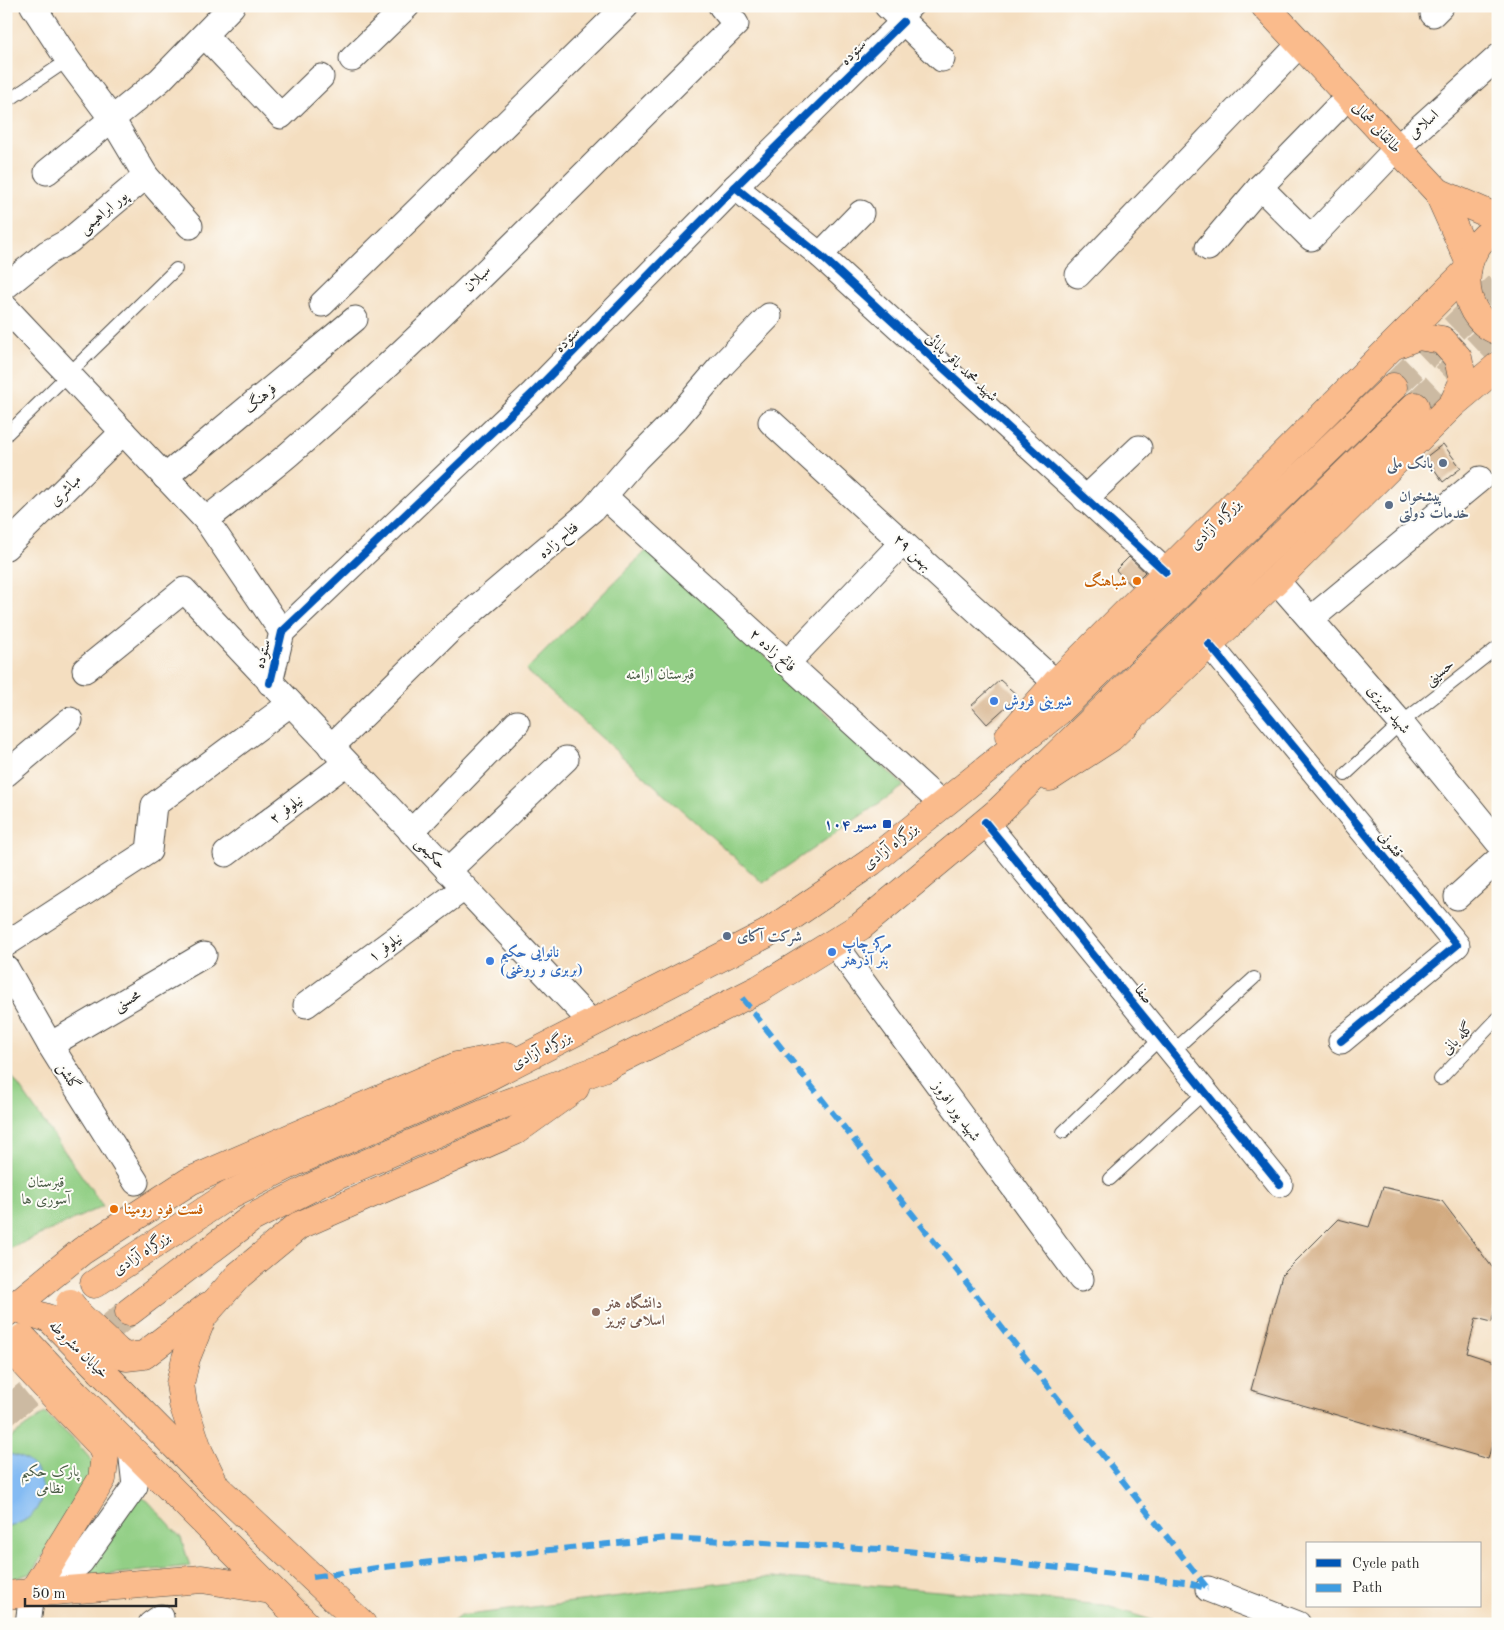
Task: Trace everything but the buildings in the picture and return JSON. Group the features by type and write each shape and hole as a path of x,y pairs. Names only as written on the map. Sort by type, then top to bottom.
{"main road":[{"name":"طالقانی شمالی","path":"1265,6 1438,192 1468,266"},
{"path":"1438,192 1498,218"},
{"name":"بزرگراه آزادی","path":"968,783 1056,683 1396,345 1468,266 1479,244 1498,229"},
{"path":"1468,266 1465,280 1469,300 1479,317 1498,331"},
{"path":"1396,345 1418,336 1442,340 1458,358 1463,382 1453,404"},
{"path":"992,816 1110,738 1276,580 1453,404 1498,366"},
{"name":"بزرگراه آزادی","path":"94,1284 229,1195 295,1162 468,1087 766,934 871,862 1059,711 1393,387"},
{"path":"129,1312 252,1218 318,1184 498,1106 602,1068 759,989 861,926 992,816 1415,406"},
{"path":"306,1624 131,1450 67,1396 15,1341 8,1306 82,1251 190,1181 457,1066 543,1048"},
{"path":"216,1487 199,1452 183,1404 180,1384 186,1358 203,1316 239,1276 298,1226 515,1131 602,1068"},
{"path":"60,1311 82,1251"},
{"path":"110,1361 144,1355 219,1298"},
{"name":"خیابان مشروطه","path":"8,1306 60,1311 80,1316 110,1361 216,1487 362,1624"},
{"path":"19,1594 102,1479 105,1455 100,1444 67,1396"},
{"path":"19,1594 202,1579 271,1590"}],"street":[{"path":"33,6 68,60 112,119 146,176 190,226"},
{"path":"47,172 160,80 205,36 232,6"},
{"path":"352,59 407,6"},
{"path":"322,304 626,6"},
{"path":"903,12 942,59"},
{"name":"ستوده","path":"270,683 282,632 534,393 903,12"},
{"name":"سبلان","path":"206,520 288,455 365,385 728,15"},
{"path":"205,36 281,116 321,77"},
{"path":"1078,276 1300,44"},
{"name":"اسلامی","path":"1260,186 1311,238 1397,148 1498,57"},
{"path":"1208,248 1260,186 1336,108"},
{"name":"پور ابراهیمی","path":"6,286 47,253 69,241 146,176"},
{"name":"شهید محمد باقر بابائی","path":"735,187 820,255 1166,572"},
{"path":"820,255 861,214"},
{"path":"6,308 206,520 282,632"},
{"name":"فتاح زاده","path":"338,755 449,631 593,510 768,316"},
{"name":"فرهنگ","path":"165,477 355,318"},
{"name":"۲۹ بهمن","path":"771,422 1056,683"},
{"name":"مباشری","path":"6,547 123,432"},
{"path":"1085,499 1139,448"},
{"path":"1312,618 1480,479"},
{"name":"فاتح زاده ۲","path":"604,496 942,804"},
{"path":"787,663 902,542"},
{"name":"شهید تبریزی","path":"1276,580 1312,618 1401,723 1497,844"},
{"name":"حکیمی","path":"85,670 184,590 592,1023"},
{"name":"قشونی","path":"1209,644 1457,945 1341,1041"},
{"path":"6,944 150,851 154,805 290,704"},
{"path":"6,774 70,720"},
{"path":"411,832 517,723"},
{"name":"نیلوفر ۲","path":"226,854 338,755"},
{"name":"نیلوفر ۱","path":"306,1005 456,880 566,759"},
{"name":"صفا","path":"992,816 1168,1044 1280,1184"},
{"path":"1457,897 1497,844"},
{"name":"شهید پور افروز","path":"834,943 1081,1279"},
{"name":"محسنی","path":"50,1045 204,956"},
{"name":"گلشن","path":"6,968 50,1045 136,1182"},
{"path":"28,1624 19,1594 62,1578 81,1562 104,1532 134,1486 131,1450"},
{"path":"1208,1589 1298,1624"}],"lane":[{"path":"6,102 68,60"},
{"path":"6,435 176,269"},
{"name":"حسینی","path":"1345,775 1401,723 1498,647"},
{"path":"1063,1132 1168,1044 1254,978"},
{"name":"گله بانی","path":"1440,1079 1498,1018"},
{"path":"1110,1179 1206,1091"}],"green space":[{"name":"قبرستان ارامنه","path":"650,547 904,786 763,883 526,670"},
{"name":"قبرستان آسوری ها","path":"6,1068 103,1206 7,1250 6,1249"},
{"name":"پارک حکیم نظامی","path":"45,1413 74,1440 101,1471 31,1573 6,1582 6,1441"},
{"path":"138,1495 148,1501 181,1538 190,1566 75,1578"},
{"path":"773,1577 1104,1605 1164,1624 450,1624 460,1616"}],"water":[{"path":"6,1454 22,1458 33,1466 40,1477 42,1490 40,1502 33,1513 22,1522 6,1526"}],"tunnel":[{"path":"1393,387 1498,286"},
{"path":"1415,406 1498,327"},
{"path":"6,1412 129,1312"}],"marked path":[{"path":"742,998 1208,1589"},
{"path":"313,1577 384,1567 667,1538 898,1550 1185,1582 1208,1589"}],"cycle path":[{"path":"270,683 282,632 533,393 735,187 903,22"},
{"path":"735,187 820,255 1166,572"},
{"path":"1209,644 1457,945 1341,1041"},
{"path":"985,822 1280,1184"}],"place":[{"name":"بانک ملی","path":"1443,463"},
{"name":"پیشخوان خدمات دولتی","path":"1389,505"},
{"name":"شباهنگ","path":"1137,581"},
{"name":"شیرینی فروش","path":"994,701"},
{"name":"مسیر ۱۰۴","path":"887,824"},
{"name":"شرکت آکای","path":"727,936"},
{"name":"مرکز چاپ بنر آذرهنر","path":"832,952"},
{"name":"نانوایی حکیم (بربری و روغنی)","path":"490,961"},
{"name":"فست فود رومینا","path":"114,1209"},
{"name":"دانشگاه هنر اسلامی تبریز","path":"596,1312"}]}
